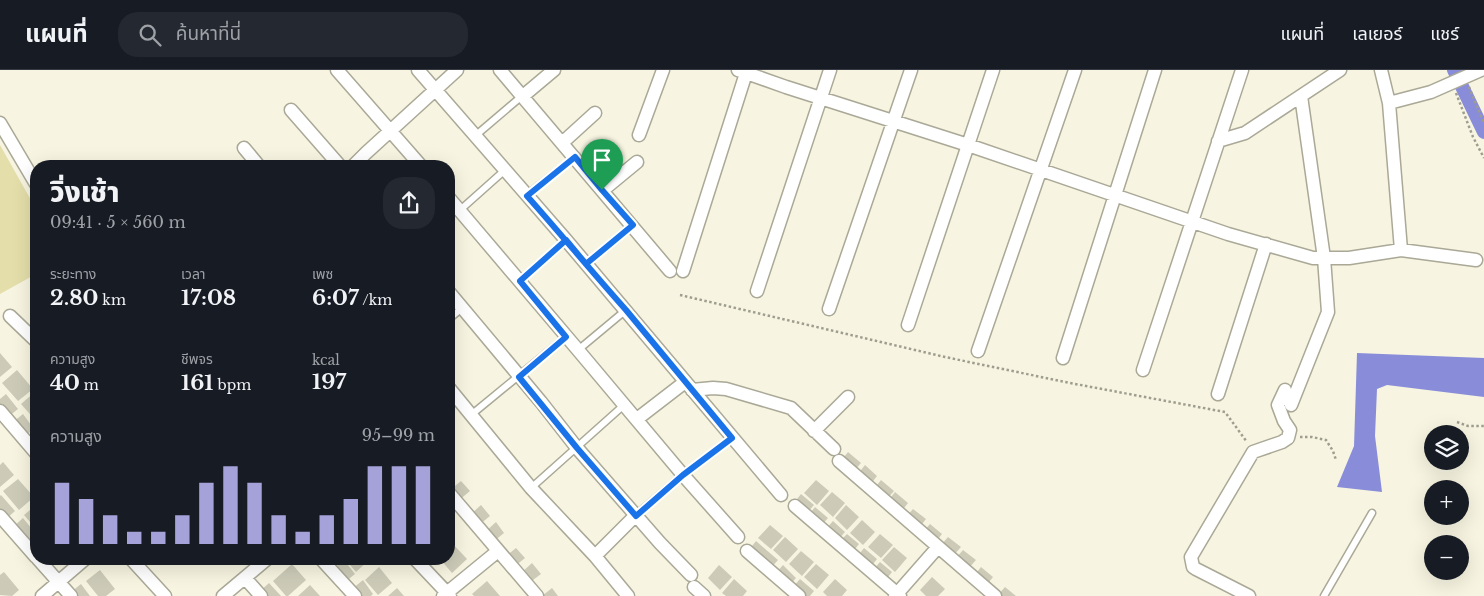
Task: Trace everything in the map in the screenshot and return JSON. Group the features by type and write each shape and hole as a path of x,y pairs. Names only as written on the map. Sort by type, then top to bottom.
{"street":[{"path":"338,70 416,160"},
{"path":"418,70 626,310 781,495"},
{"path":"360,160 457,70"},
{"path":"500,70 670,270"},
{"path":"523,96 554,70"},
{"path":"639,135 663,70"},
{"path":"757,291 830,70"},
{"path":"829,309 911,70"},
{"path":"908,325 993,70"},
{"path":"978,351 1074,70"},
{"path":"1063,358 1156,70"},
{"path":"1143,370 1242,70"},
{"path":"1218,141 1245,133 1340,70"},
{"path":"1381,70 1389,104 1401,250"},
{"path":"1389,104 1431,92 1481,70"},
{"path":"683,271 744,71 1040,169 1228,234 1313,258 1349,258 1401,250 1476,260"},
{"path":"1291,405 1328,312 1324,258 1301,96"},
{"path":"291,110 335,160"},
{"path":"562,142 595,113"},
{"path":"0,123 30,174"},
{"path":"244,148 254,160"},
{"path":"602,190 637,162"},
{"path":"455,206 683,475 738,537"},
{"path":"1218,394 1266,244"},
{"path":"455,299 577,448 704,596"},
{"path":"10,316 30,334"},
{"path":"637,420 689,386 726,389 791,408 837,455 995,596"},
{"path":"1249,596 1193,567 1191,557 1253,452 1288,438 1290,430 1284,421 1278,405 1284,390"},
{"path":"455,395 531,488 595,556 628,596"},
{"path":"814,431 848,397"},
{"path":"0,411 30,446"},
{"path":"455,500 537,596"},
{"path":"794,506 897,595 938,547"},
{"path":"0,516 30,550"},
{"path":"595,556 636,516"},
{"path":"419,565 446,595 498,550"},
{"path":"747,552 799,596"},
{"path":"43,565 71,596"},
{"path":"42,596 78,565"},
{"path":"137,565 165,596"},
{"path":"224,596 260,565"},
{"path":"327,565 355,596"},
{"path":"245,578 261,596"}],"lane":[{"path":"475,136 523,96"},
{"path":"527,196 575,157"},
{"path":"459,211 505,170"},
{"path":"586,264 633,225"},
{"path":"520,281 566,240"},
{"path":"455,314 462,308"},
{"path":"578,350 626,310"},
{"path":"472,415 566,337"},
{"path":"531,488 624,405"},
{"path":"636,516 683,475 732,438"},
{"path":"1324,596 1372,514"}],"path":[{"path":"1467,83 1484,123"},
{"path":"1453,88 1473,137 1484,158"},
{"path":"1457,422 1468,426 1484,426"},
{"path":"1288,438 1312,437 1326,440 1336,460"}],"shaded area":[{"path":"0,145 30,198 30,277 0,294"}],"water":[{"path":"1357,353 1484,358 1484,397 1387,385 1377,389 1375,436 1382,492 1337,487 1354,446"}],"building":[{"path":"0,353 12,367 0,377"},
{"path":"17,370 30,385 30,391 18,401 2,383"},
{"path":"6,394 18,409 8,417 0,407 0,399"},
{"path":"30,396 30,414 21,404"},
{"path":"23,414 30,424 30,432 25,436 13,422"},
{"path":"848,452 861,463 854,471 841,461"},
{"path":"3,462 14,475 0,487 0,465"},
{"path":"865,465 877,476 870,485 858,474"},
{"path":"18,479 30,492 30,500 19,510 3,491"},
{"path":"816,480 829,491 817,505 804,493"},
{"path":"881,480 894,491 886,500 874,489"},
{"path":"461,481 470,491 458,501 455,497 455,486"},
{"path":"832,492 845,503 833,517 820,505"},
{"path":"895,492 908,503 901,512 888,501"},
{"path":"801,494 814,505 807,513 794,503"},
{"path":"1,495 15,511 5,520 0,515"},
{"path":"481,505 490,516 479,525 471,514"},
{"path":"846,505 859,517 847,530 835,518"},
{"path":"815,507 828,518 821,526 808,516"},
{"path":"913,509 926,519 919,528 906,517"},
{"path":"30,510 30,522 24,515"},
{"path":"23,518 30,527 30,539 26,543 13,527"},
{"path":"862,520 875,532 863,545 850,533"},
{"path":"833,521 845,532 838,540 825,530"},
{"path":"496,522 504,533 493,542 485,532"},
{"path":"930,524 942,534 935,543 923,532"},
{"path":"770,525 783,536 771,549 758,538"},
{"path":"847,534 859,544 852,553 839,542"},
{"path":"880,534 893,545 881,558 868,547"},
{"path":"785,537 798,549 786,562 773,550"},
{"path":"948,537 961,547 953,556 941,545"},
{"path":"756,541 778,560 770,569 749,550"},
{"path":"455,546 467,559 452,573 445,565 455,565"},
{"path":"894,547 907,558 895,572 882,560"},
{"path":"516,548 525,558 514,567 505,557"},
{"path":"864,548 877,559 870,568 857,557"},
{"path":"963,550 976,560 968,569 956,558"},
{"path":"801,551 814,562 802,576 789,564"},
{"path":"880,562 892,572 885,581 873,570"},
{"path":"532,563 541,574 529,583 521,573"},
{"path":"816,564 829,575 817,589 804,577"},
{"path":"291,565 306,580 288,596 273,581"},
{"path":"338,565 348,565 355,574 344,583 333,569"},
{"path":"350,565 364,565 356,572"},
{"path":"719,565 732,577 720,590 708,578"},
{"path":"783,565 796,578 789,586 775,574"},
{"path":"379,567 392,583 378,595 365,580"},
{"path":"981,567 993,577 986,586 974,576"},
{"path":"100,570 115,589 106,596 98,596 86,581"},
{"path":"4,572 19,590 12,596 0,595 0,575"},
{"path":"932,577 945,589 938,596 926,596 920,590"},
{"path":"734,579 747,591 743,596 726,596 722,593"},
{"path":"800,579 814,591 810,596 803,596 793,587"},
{"path":"835,579 847,590 842,596 827,596 823,592"},
{"path":"363,580 373,594 371,596 357,596 352,589"},
{"path":"487,581 500,596 474,596 472,594"},
{"path":"269,583 281,596 263,596 259,592"},
{"path":"81,584 90,596 75,596 71,592"},
{"path":"310,585 320,596 298,596"},
{"path":"1005,587 1016,596 997,596"},
{"path":"397,588 404,596 388,596"},
{"path":"552,588 558,596 542,596"}],"waterway":[{"path":"1454,70 1484,132"}],"route":[{"path":"602,190 575,157 527,196 566,240 586,264 611,294 626,310 732,438 683,475 636,516 519,377 566,337 520,281 566,240 586,264 633,225 602,190"}]}
